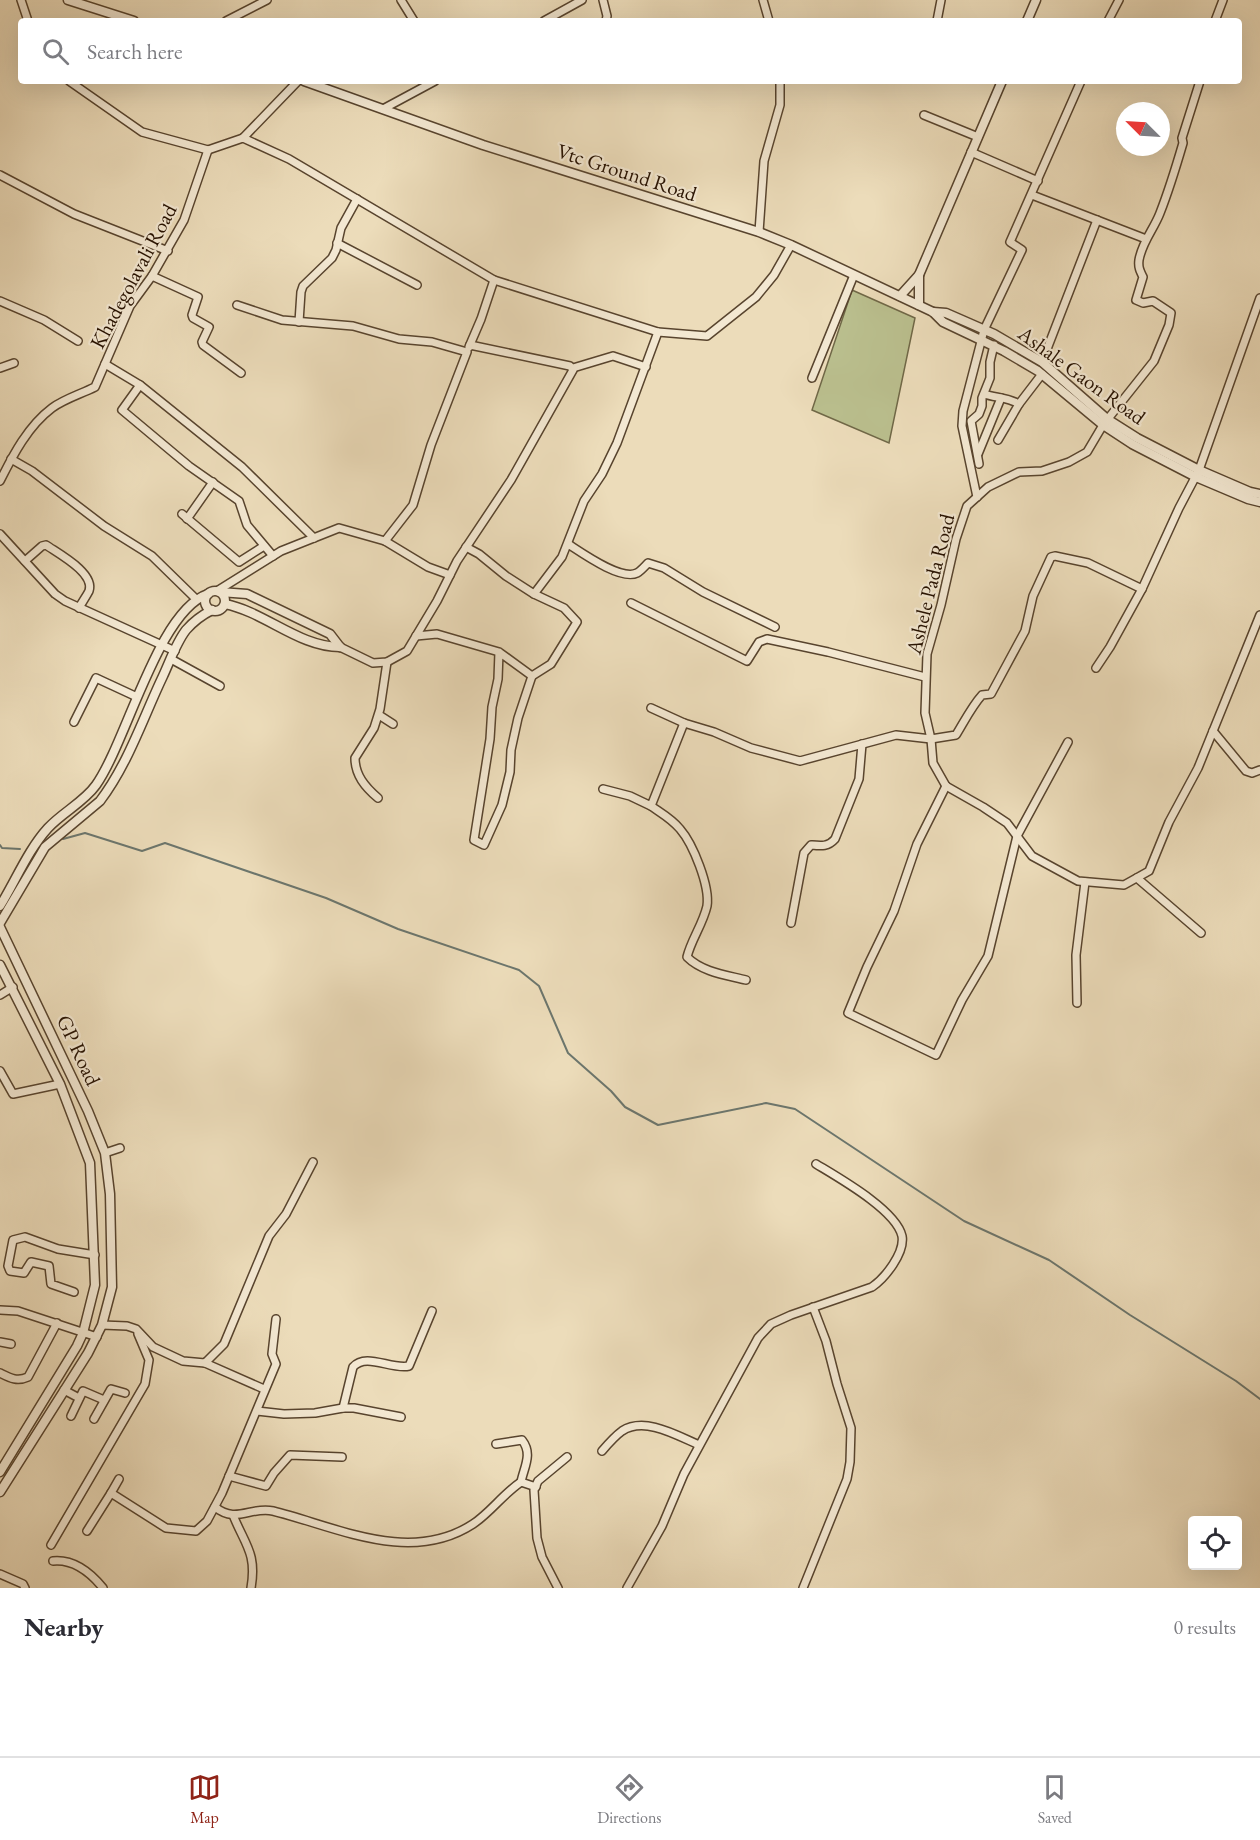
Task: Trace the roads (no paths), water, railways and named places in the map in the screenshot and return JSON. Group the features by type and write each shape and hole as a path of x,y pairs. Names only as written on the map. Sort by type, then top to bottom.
{"street":[{"path":"21,0 27,18"},
{"path":"68,0 125,18"},
{"path":"232,18 267,0"},
{"path":"401,0 412,18"},
{"path":"549,18 582,0"},
{"path":"603,0 606,18"},
{"path":"763,0 768,18"},
{"path":"938,18 941,0"},
{"path":"1028,18 1035,0"},
{"path":"1110,18 1119,0"},
{"path":"1216,18 1223,0"},
{"path":"73,84 142,132 208,150 243,138 295,84"},
{"name":"Vtc Ground Road","path":"312,84 483,145 759,232 933,312"},
{"path":"383,109 429,84"},
{"path":"759,232 764,161 780,105 780,84"},
{"path":"900,296 919,275 1001,84"},
{"path":"977,497 962,426 963,411 984,330 1022,250 1010,242 1080,84"},
{"path":"977,497 988,487 1019,472 1042,471 1069,462 1087,452 1105,422 1154,361 1169,325 1171,313 1153,301 1143,303 1136,300 1143,277 1139,268 1140,259 1146,238 1159,215 1170,186 1199,84"},
{"path":"924,115 978,137"},
{"path":"243,138 289,159 494,280 658,332 707,336 756,297 774,275 791,245"},
{"name":"Khadegolavali Road","path":"0,481 11,459 36,422 54,407 94,387 130,306 168,251 184,220 208,150"},
{"path":"971,152 1038,181"},
{"path":"0,175 74,214 168,251"},
{"path":"1032,195 1146,238"},
{"path":"299,322 303,286 332,258 346,217 357,199"},
{"path":"1042,362 1097,220"},
{"path":"337,243 417,285"},
{"path":"812,378 854,275"},
{"path":"919,275 919,305"},
{"path":"152,276 198,297 192,315 193,318 209,327 202,342 203,345 241,373"},
{"path":"385,541 413,505 431,445 494,280"},
{"path":"1096,668 1142,589 1179,508 1198,473 1260,298"},
{"path":"0,301 44,320 78,341"},
{"path":"237,305 282,320 353,326 399,339 432,342 573,368 613,356 646,367"},
{"name":"Ashale Gaon Road","path":"933,312 946,313 984,330 1042,362 1105,422"},
{"name":"Ashale Gaon Road","path":"933,312 942,322 994,345 1042,374 1132,444 1249,495 1260,502"},
{"path":"534,594 562,557 584,501 602,474 617,443 658,332"},
{"path":"980,464 972,421 978,414 990,378 990,362 994,345"},
{"path":"0,368 14,363"},
{"path":"105,364 140,385 242,467 314,538"},
{"path":"225,604 240,608 324,647 340,647 373,663 387,662 407,651 466,547 511,480 573,368"},
{"path":"998,440 1018,404 1042,374"},
{"path":"140,385 122,410 189,466 239,501 247,525 273,556"},
{"path":"984,394 1007,397 1018,404"},
{"path":"978,454 1001,398"},
{"path":"11,459 32,471 104,526 152,556 196,599"},
{"path":"213,482 185,517 239,562 264,546"},
{"name":"Ashale Gaon Road","path":"1249,495 1260,494"},
{"name":"Ashele Pada Road","path":"946,786 933,763 925,713 927,654 956,538 967,506 977,497"},
{"path":"0,906 36,842 50,826 95,786 107,765 162,645 173,625 196,599 215,593 273,556 339,528 385,541 428,567 450,575"},
{"path":"0,534 55,594 79,608 162,645 173,655 220,686"},
{"path":"568,544 626,575 638,573 648,563 664,568 696,588 775,627"},
{"path":"25,561 46,545 87,574 90,583 89,590 79,608"},
{"path":"466,547 534,594 564,608 577,622 551,664 532,676 511,750 510,772 502,804 484,845 474,840 490,739 492,707 498,679 499,651"},
{"path":"651,708 751,748 800,761 896,735 931,740 956,735 975,703 982,695 991,694 1025,631 1033,596 1051,557 1088,563 1142,589"},
{"path":"0,925 7,894 45,847 107,793 186,631 200,617 212,610 221,609 225,604 224,597 215,593"},
{"path":"212,610 206,603 215,593 247,594 330,634 340,647"},
{"path":"631,603 747,661 759,642 767,639 828,651 926,677"},
{"path":"1068,742 1017,836 988,956 962,999 936,1055 848,1013 894,910 916,844 946,786 1007,824 1017,836 1032,856 1078,881 1124,885 1149,871 1168,822 1198,768 1260,615"},
{"path":"416,636 437,634 499,651 532,676"},
{"path":"378,798 361,780 355,758 374,728 379,715 387,662"},
{"path":"74,722 96,678 153,697"},
{"path":"379,715 393,724"},
{"path":"651,806 684,723"},
{"path":"1213,730 1246,771 1252,773 1260,770"},
{"path":"791,923 804,854 811,845 825,846 836,839 859,779 862,744"},
{"path":"95,786 107,793"},
{"path":"603,789 630,796 651,806 668,817 686,838 698,863 707,895 705,912 687,957 695,964 711,971 746,980"},
{"path":"1137,878 1201,933"},
{"path":"1077,1004 1076,955 1085,882"},
{"name":"GP Road","path":"0,925 88,1111 105,1153 110,1194 112,1243 112,1287 97,1337 0,1492"},
{"name":"GP Road","path":"0,965 60,1084 90,1163 95,1244 95,1285 83,1333 2,1468"},
{"path":"0,995 12,987"},
{"path":"0,1071 13,1094 60,1084"},
{"path":"105,1153 120,1148"},
{"path":"205,1364 224,1344 269,1236 286,1214 313,1162"},
{"path":"627,1588 662,1526 699,1445 758,1338 771,1324 872,1287 883,1279 900,1250 902,1238 897,1225 862,1192 816,1164"},
{"path":"93,1197 110,1194"},
{"path":"74,1292 51,1284 49,1266 46,1264 31,1262 24,1273 10,1270 8,1266 13,1240 25,1237 58,1249 95,1255"},
{"path":"95,1244 112,1243"},
{"path":"803,1588 847,1479 850,1462 851,1428 826,1341 813,1307"},
{"path":"0,1310 18,1311 97,1337"},
{"path":"343,1408 353,1367 357,1362 364,1360 402,1368 409,1366 432,1311"},
{"path":"111,1493 166,1528 196,1531 207,1521 229,1476 276,1364 272,1354 276,1319"},
{"path":"0,1373 20,1380 28,1377 57,1323"},
{"path":"102,1325 127,1326 136,1329 153,1347 183,1361 205,1364 264,1389"},
{"path":"51,1545 145,1384 149,1360 136,1329"},
{"path":"0,1342 11,1344"},
{"path":"94,1419 111,1389 125,1394"},
{"path":"64,1390 79,1398"},
{"path":"70,1416 85,1390 104,1400"},
{"path":"256,1412 315,1413 343,1408 375,1411 401,1417"},
{"path":"602,1451 621,1432 640,1425 661,1429 699,1445"},
{"path":"215,1507 223,1514 233,1515 269,1510 384,1542 426,1542 443,1538 476,1523 521,1482 527,1464 528,1450 525,1444 522,1440 496,1443"},
{"path":"229,1476 266,1486 290,1455 342,1456"},
{"path":"558,1588 542,1557 537,1538 536,1487 538,1481 567,1457"},
{"path":"2,1468 13,1470"},
{"path":"87,1532 119,1479"},
{"path":"521,1482 536,1487"},
{"path":"233,1515 251,1552 254,1573 251,1588"},
{"path":"52,1561 60,1560 82,1568 103,1588"},
{"path":"0,1574 23,1584 25,1588"},
{"path":"10,1588 14,1580"}],"waterway":[{"path":"63,839 85,833 142,851 165,843 326,898 398,929 519,970 539,986 568,1053 611,1091 625,1107 658,1125 766,1103 795,1109 964,1221 1049,1260 1130,1315 1236,1381 1260,1399"},
{"path":"0,845 2,848 20,849"}]}
